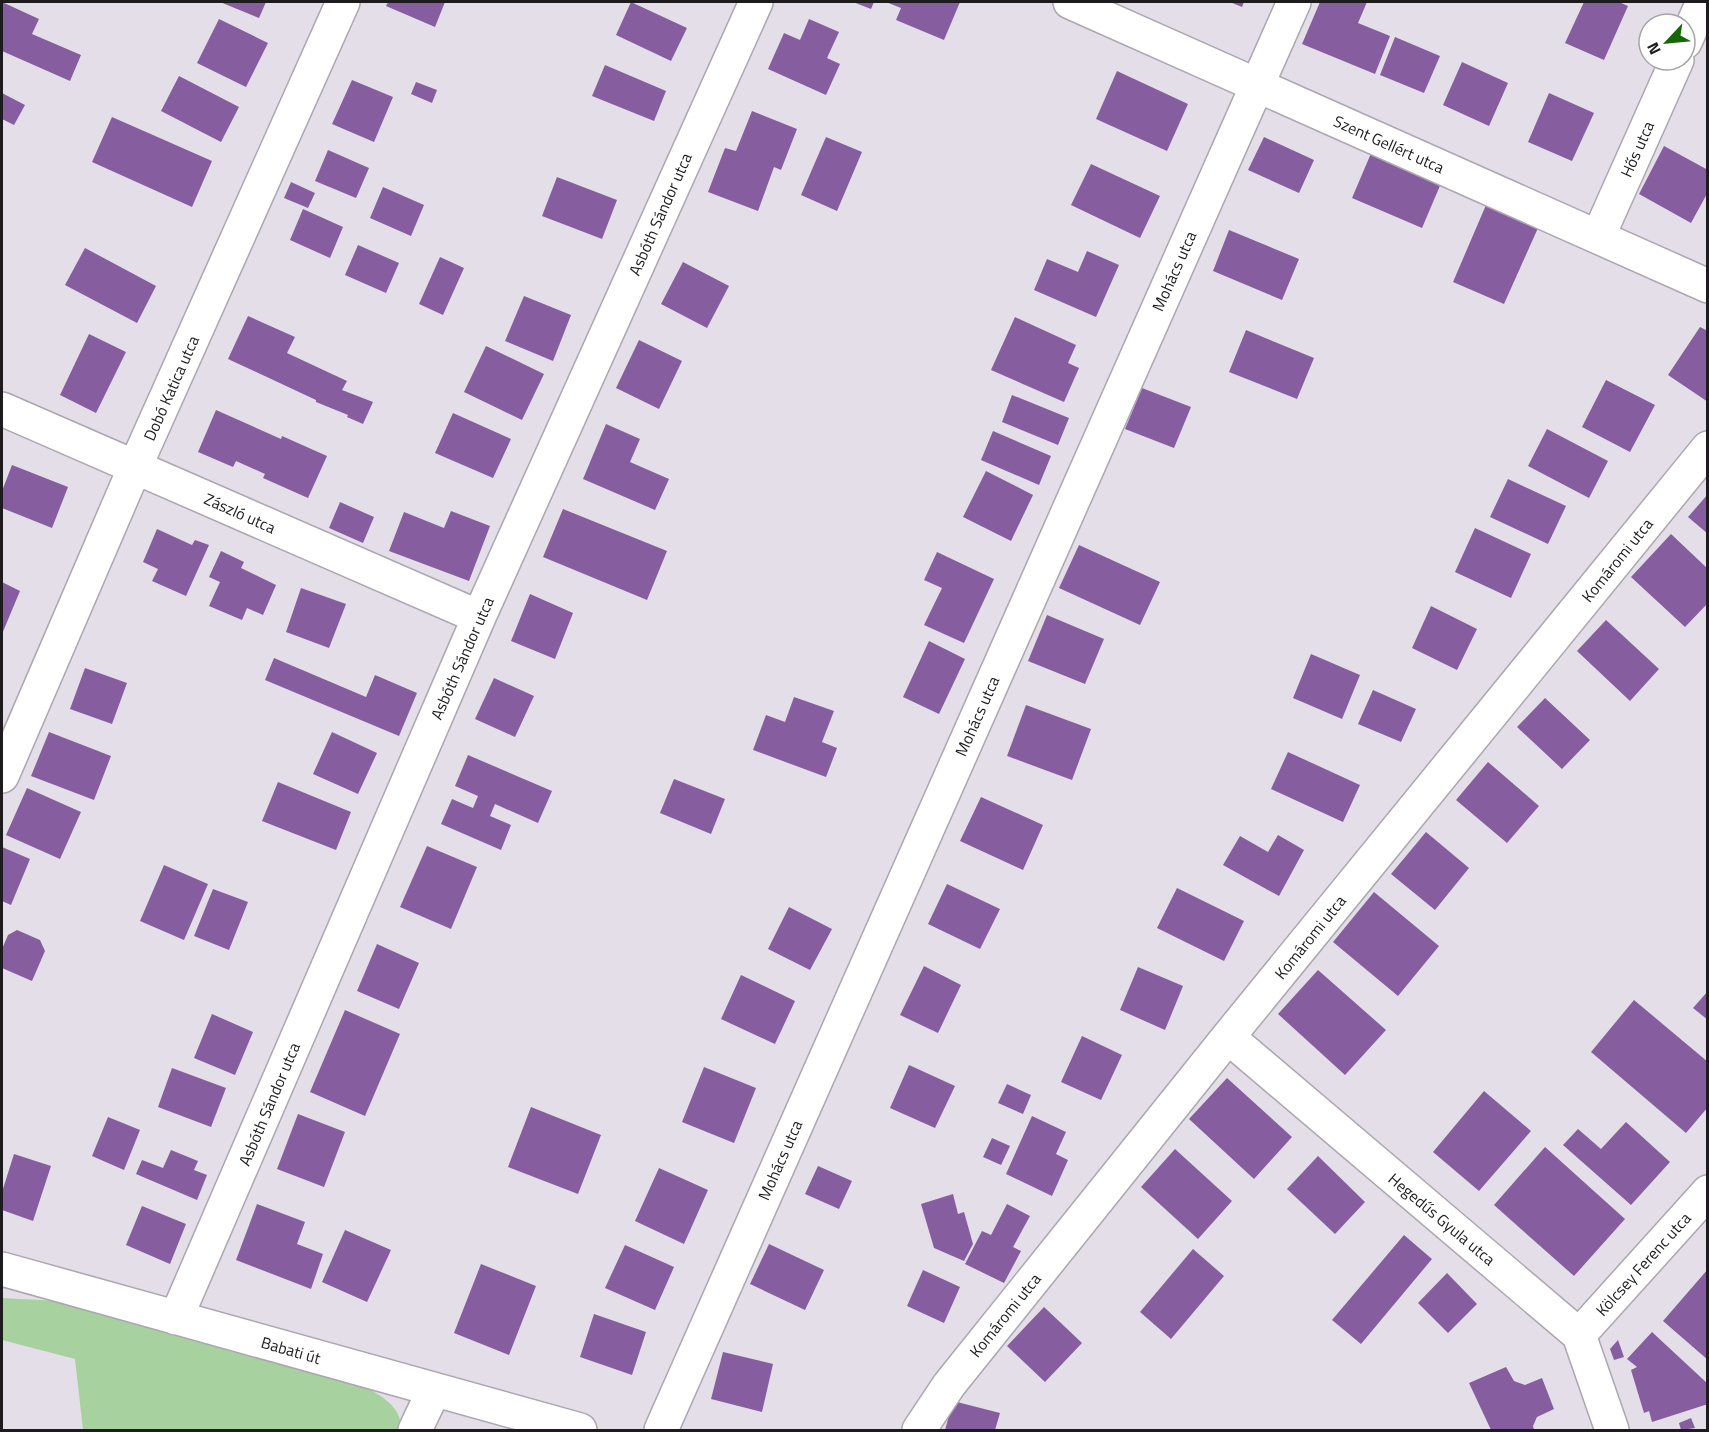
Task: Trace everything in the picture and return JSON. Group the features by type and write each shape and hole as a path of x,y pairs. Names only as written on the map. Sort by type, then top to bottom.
{"street":[{"name":"Dobó Katica utca","path":"2,776 135,467 343,2"},
{"name":"Asbóth Sándor utca","path":"176,1318 479,617 756,2"},
{"name":"Szent Gellért utca","path":"1070,2 1707,286"},
{"name":"Mohács utca","path":"661,1431 1294,2"},
{"name":"Hős utca","path":"1598,237 1672,72"},
{"name":"Zászló utca","path":"2,409 479,617"},
{"name":"Komáromi utca","path":"919,1431 949,1385 1228,1037 1707,448"},
{"name":"Hegedűs Gyula utca","path":"1228,1037 1579,1335"},
{"name":"Kölcsey Ferenc utca","path":"1579,1335 1707,1192"},
{"name":"Babati út","path":"2,1269 580,1431"},
{"path":"1579,1335 1612,1431"},
{"path":"415,1431 434,1390"}],"green space":[{"path":"2,1298 59,1301 363,1385 390,1403 398,1415 401,1430 83,1430 75,1359 2,1340"}],"building":[{"path":"2,2 39,19 32,34 81,55 70,81 2,51"},
{"path":"220,2 266,2 259,18"},
{"path":"388,2 445,2 435,27 386,6"},
{"path":"631,2 687,28 671,61 616,35"},
{"path":"853,2 874,2 871,9"},
{"path":"886,2 960,2 944,40 896,20 901,8"},
{"path":"1230,2 1244,2 1242,7"},
{"path":"1320,2 1367,2 1358,23 1390,36 1375,74 1302,44"},
{"path":"1584,2 1619,2 1628,6 1604,60 1565,43"},
{"path":"219,19 268,43 246,87 197,63"},
{"path":"809,19 839,32 827,58 840,64 826,95 768,69 784,33 800,40"},
{"path":"1395,37 1440,56 1424,93 1380,75"},
{"path":"1462,62 1508,83 1489,126 1443,105"},
{"path":"605,65 666,91 654,121 592,96"},
{"path":"1117,71 1188,104 1167,151 1096,119"},
{"path":"179,76 239,107 221,142 161,111"},
{"path":"352,80 393,97 374,142 332,124"},
{"path":"416,82 437,90 432,103 411,94"},
{"path":"2,93 25,105 14,125 2,119"},
{"path":"1549,93 1594,113 1572,161 1528,142"},
{"path":"752,111 797,129 781,170 774,167 758,211 708,192 725,148 736,151"},
{"path":"112,117 212,161 192,207 92,162"},
{"path":"826,137 862,152 837,211 801,195"},
{"path":"1264,137 1314,160 1299,193 1248,170"},
{"path":"1664,146 1708,170 1708,192 1691,223 1639,194"},
{"path":"328,150 369,168 356,198 315,181"},
{"path":"1372,151 1442,181 1422,228 1352,198"},
{"path":"1091,164 1160,196 1140,238 1071,205"},
{"path":"557,177 617,200 602,239 542,216"},
{"path":"291,182 315,193 308,208 284,198"},
{"path":"383,187 424,205 411,236 370,218"},
{"path":"1486,205 1538,228 1504,304 1453,282"},
{"path":"303,209 343,227 330,258 290,240"},
{"path":"1229,230 1299,259 1282,300 1213,271"},
{"path":"358,245 399,263 386,293 345,275"},
{"path":"85,248 156,286 137,323 65,285"},
{"path":"1087,251 1119,265 1096,317 1034,290 1047,259 1078,272"},
{"path":"440,257 464,268 443,315 419,304"},
{"path":"683,262 729,286 707,328 661,304"},
{"path":"524,296 571,315 553,361 505,341"},
{"path":"248,316 295,337 287,353 347,381 342,390 373,402 363,424 228,359"},
{"path":"1015,317 1076,345 1068,363 1079,368 1064,402 991,370"},
{"path":"1700,327 1708,331 1708,402 1668,375"},
{"path":"1246,330 1314,358 1297,399 1229,372"},
{"path":"89,334 126,352 96,413 60,395"},
{"path":"639,340 682,361 659,409 616,388"},
{"path":"486,346 544,374 522,420 464,392"},
{"path":"1606,380 1655,405 1630,452 1582,427"},
{"path":"1142,388 1191,407 1174,448 1125,429"},
{"path":"1012,395 1069,418 1058,445 1002,422"},
{"path":"216,410 281,439 282,436 327,456 308,498 263,478 265,474 236,461 233,467 198,452"},
{"path":"453,413 511,439 493,478 435,453"},
{"path":"606,424 640,439 630,462 669,479 655,510 583,479"},
{"path":"1547,429 1608,461 1589,498 1528,466"},
{"path":"993,431 1051,456 1039,485 981,460"},
{"path":"12,465 68,487 52,528 2,508 2,491"},
{"path":"986,471 1033,495 1011,541 963,517"},
{"path":"1508,479 1566,506 1548,544 1490,517"},
{"path":"1708,494 1708,534 1688,517"},
{"path":"340,502 374,517 363,543 329,528"},
{"path":"563,509 667,551 647,600 543,557"},
{"path":"451,511 490,526 469,581 389,551 404,512 444,528"},
{"path":"1475,528 1531,554 1511,598 1455,572"},
{"path":"157,529 192,545 195,540 209,545 186,596 152,581 158,569 143,562"},
{"path":"1671,534 1708,569 1708,603 1685,627 1631,577"},
{"path":"1079,545 1160,582 1140,625 1059,588"},
{"path":"221,551 244,562 241,568 276,585 263,615 247,608 242,620 209,606 220,582 209,577"},
{"path":"937,552 994,579 964,643 924,625 942,588 924,580"},
{"path":"2,582 20,591 2,634"},
{"path":"301,588 346,604 329,648 286,632"},
{"path":"530,594 573,613 555,659 511,641"},
{"path":"1431,606 1477,629 1457,670 1412,648"},
{"path":"1047,615 1104,639 1085,684 1028,661"},
{"path":"1606,620 1659,669 1630,701 1577,651"},
{"path":"929,641 965,659 939,714 903,697"},
{"path":"1311,654 1360,675 1342,719 1293,698"},
{"path":"274,658 366,697 375,675 417,693 399,736 265,680"},
{"path":"85,668 127,683 112,724 70,709"},
{"path":"494,678 534,696 515,737 475,719"},
{"path":"1373,690 1416,709 1401,742 1358,724"},
{"path":"794,697 834,711 822,742 837,748 826,777 753,750 766,715 785,722"},
{"path":"1545,698 1590,740 1562,769 1517,727"},
{"path":"1026,705 1091,729 1072,780 1007,756"},
{"path":"49,732 111,756 94,800 31,776"},
{"path":"332,732 377,753 358,794 313,774"},
{"path":"1288,752 1360,785 1343,822 1271,789"},
{"path":"468,755 552,791 538,823 495,804 490,816 511,825 501,850 441,824 452,799 473,808 478,796 455,786"},
{"path":"1488,762 1539,806 1507,843 1456,800"},
{"path":"674,779 725,799 711,834 660,813"},
{"path":"278,782 351,812 336,850 262,821"},
{"path":"27,788 81,812 60,859 6,835"},
{"path":"981,797 1043,825 1023,870 960,841"},
{"path":"1426,832 1469,868 1435,910 1391,874"},
{"path":"1278,835 1304,850 1279,896 1223,865 1240,836 1268,852"},
{"path":"427,846 477,867 451,929 400,907"},
{"path":"2,847 30,859 11,905 2,901"},
{"path":"164,865 208,884 184,940 140,921"},
{"path":"947,884 1000,909 980,949 928,924"},
{"path":"1177,888 1244,921 1224,961 1157,928"},
{"path":"213,889 248,902 229,950 194,936"},
{"path":"1374,892 1439,946 1398,996 1333,942"},
{"path":"789,907 832,929 810,970 768,949"},
{"path":"17,930 40,940 45,951 32,981 2,968 2,949 8,935"},
{"path":"377,944 419,963 399,1009 357,991"},
{"path":"924,966 961,985 938,1033 900,1015"},
{"path":"1138,967 1183,986 1165,1030 1120,1010"},
{"path":"1318,970 1386,1030 1345,1075 1278,1014"},
{"path":"741,975 795,1001 775,1044 721,1019"},
{"path":"1708,991 1708,1020 1693,1008"},
{"path":"1634,1000 1708,1062 1708,1107 1686,1133 1591,1052"},
{"path":"345,1010 400,1034 365,1116 310,1092"},
{"path":"212,1014 253,1032 235,1075 194,1058"},
{"path":"1082,1036 1122,1055 1101,1100 1061,1082"},
{"path":"909,1065 955,1086 935,1128 890,1108"},
{"path":"704,1067 756,1088 734,1143 682,1122"},
{"path":"172,1068 226,1088 211,1127 158,1107"},
{"path":"1227,1078 1292,1137 1254,1179 1189,1119"},
{"path":"1007,1084 1031,1095 1023,1114 998,1103"},
{"path":"1484,1091 1531,1131 1479,1191 1433,1152"},
{"path":"531,1107 601,1135 578,1194 508,1167"},
{"path":"298,1114 345,1132 324,1187 277,1169"},
{"path":"1032,1116 1066,1132 1056,1154 1068,1160 1052,1196 1006,1174"},
{"path":"108,1117 140,1130 124,1170 92,1156"},
{"path":"1626,1122 1670,1162 1631,1205 1563,1145 1578,1129 1601,1149"},
{"path":"992,1138 1010,1146 1001,1165 983,1157"},
{"path":"1545,1147 1625,1219 1574,1276 1494,1205"},
{"path":"1175,1149 1232,1201 1198,1239 1141,1187"},
{"path":"171,1150 198,1161 194,1170 207,1175 197,1200 136,1174 142,1160 163,1168"},
{"path":"14,1154 51,1166 33,1221 2,1210 2,1192"},
{"path":"1318,1156 1365,1202 1335,1234 1287,1189"},
{"path":"818,1166 852,1181 839,1209 805,1194"},
{"path":"659,1168 708,1190 684,1244 635,1221"},
{"path":"953,1194 958,1214 964,1212 973,1244 964,1261 934,1248 921,1204"},
{"path":"257,1204 305,1222 297,1244 323,1254 311,1289 236,1260"},
{"path":"1007,1204 1030,1216 1013,1247 1021,1251 1004,1283 965,1264 982,1231 991,1235"},
{"path":"142,1206 186,1224 170,1264 126,1245"},
{"path":"345,1230 391,1250 367,1302 322,1282"},
{"path":"1404,1235 1432,1259 1361,1344 1332,1320"},
{"path":"769,1244 824,1270 805,1310 750,1284"},
{"path":"625,1245 674,1267 655,1310 605,1288"},
{"path":"1193,1249 1224,1276 1171,1339 1140,1312"},
{"path":"481,1264 536,1286 509,1355 454,1333"},
{"path":"1708,1269 1708,1360 1663,1321"},
{"path":"923,1270 960,1287 944,1323 907,1306"},
{"path":"1447,1273 1477,1304 1448,1333 1418,1303"},
{"path":"1044,1307 1082,1343 1045,1382 1007,1346"},
{"path":"594,1314 646,1332 632,1375 580,1357"},
{"path":"1652,1332 1708,1384 1708,1404 1652,1422 1649,1411 1644,1413 1631,1370 1637,1367 1627,1359"},
{"path":"1618,1340 1624,1357 1614,1360 1610,1349"},
{"path":"723,1352 773,1364 762,1412 711,1399"},
{"path":"1506,1367 1514,1381 1525,1385 1542,1378 1554,1409 1537,1417 1533,1426 1534,1430 1491,1430 1469,1383"},
{"path":"953,1401 1000,1413 995,1430 945,1430"},
{"path":"1691,1418 1695,1428 1681,1430 1679,1423"}]}
